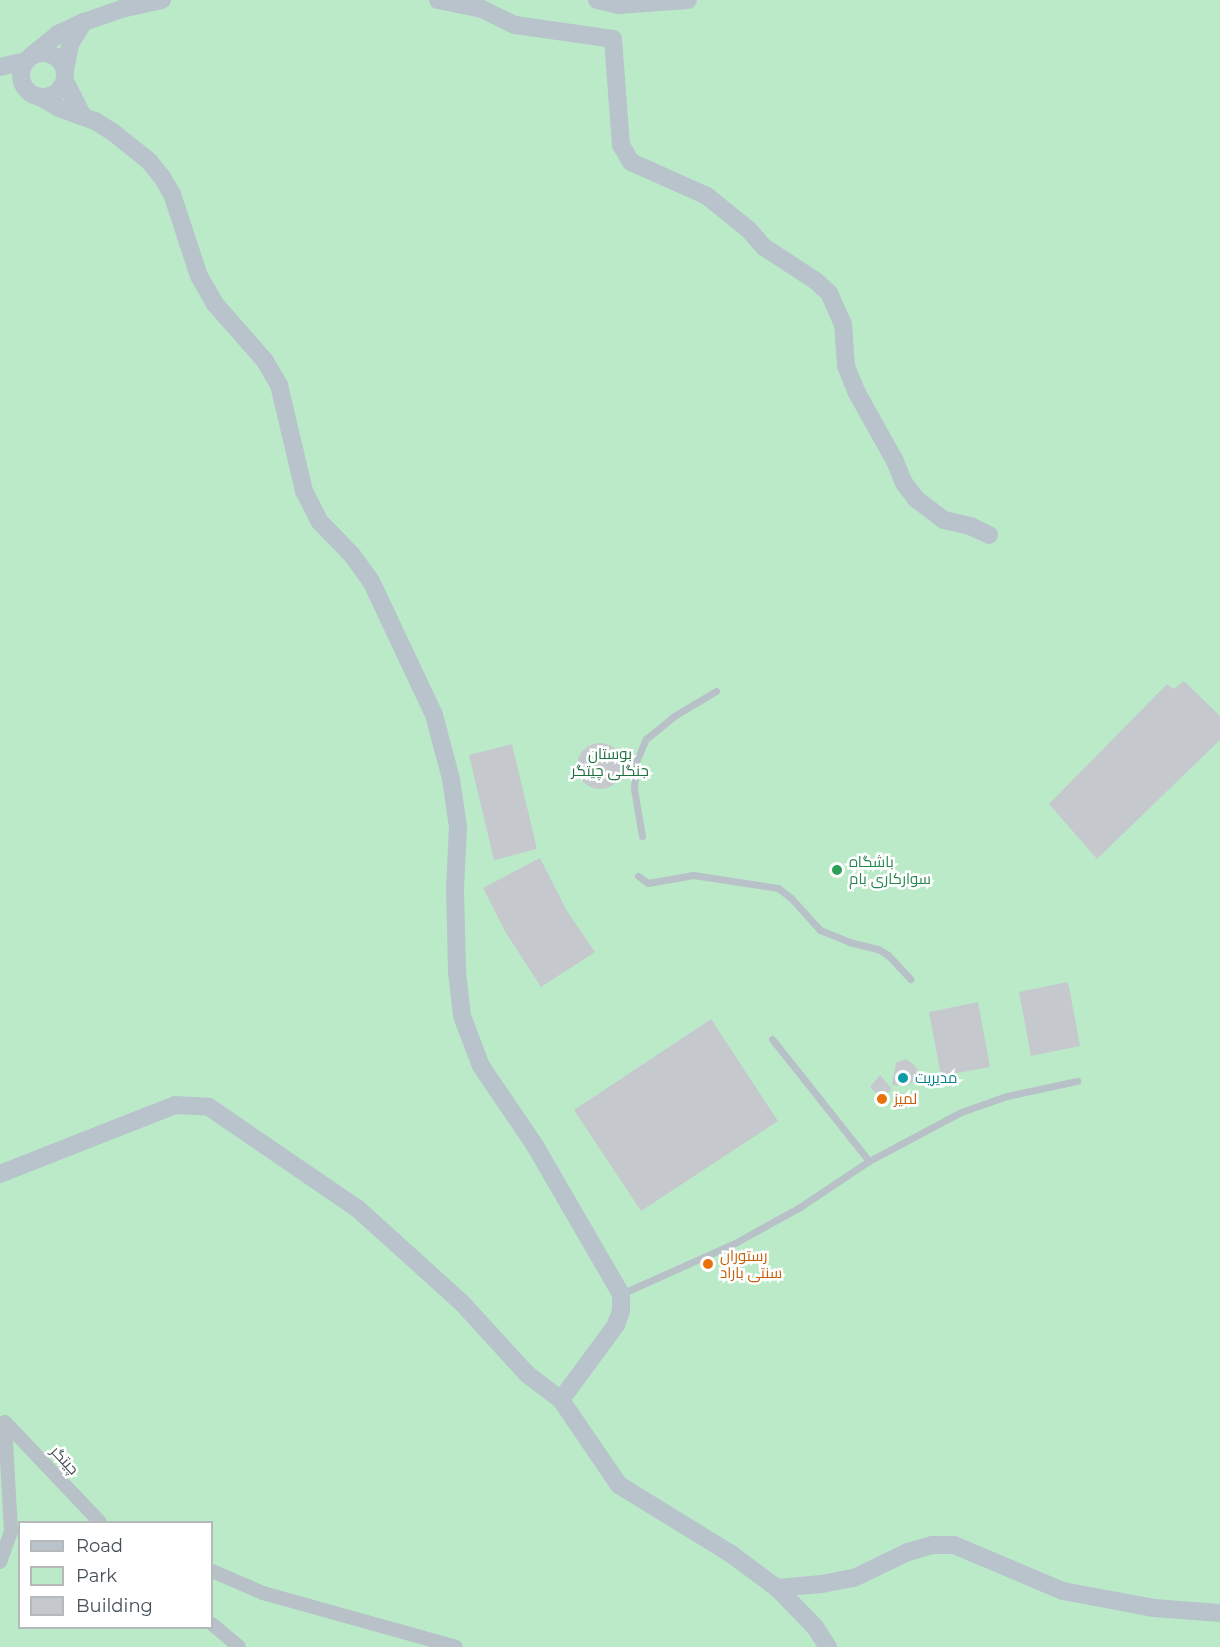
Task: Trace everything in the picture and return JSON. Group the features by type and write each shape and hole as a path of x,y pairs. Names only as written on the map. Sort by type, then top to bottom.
{"street":[{"path":"162,0 121,9 58,34 28,59 20,75 23,85 30,93 59,108 83,116 114,133 149,161 172,194 199,276 215,304 265,361 279,385 304,491 320,522 352,555 371,581 434,715 451,779 458,827 454,888 457,972 462,1016 481,1066 534,1144 621,1294 621,1311 616,1325 561,1401"},
{"path":"438,0 487,5 515,25 613,39 621,145 631,162 707,196 749,230 764,247 816,280 829,293 843,324 846,366 857,393 895,461 904,483 916,499 944,520 970,526 989,535"},
{"path":"597,0 619,5 688,0"},
{"path":"40,97 51,96 60,90 70,44 84,22"},
{"path":"0,67 52,54 60,60 83,116"},
{"path":"0,75 23,85"},
{"path":"0,1174 176,1105 209,1107 358,1209 462,1303 527,1374 561,1401 619,1485 731,1554 777,1588 815,1628 828,1647"},
{"name":"چیتگر","path":"0,1562 10,1530 5,1422 99,1521"},
{"path":"777,1588 822,1584 854,1578 916,1550 932,1545 954,1545 1063,1591 1154,1608 1220,1613"},
{"path":"213,1571 263,1593 456,1647"},
{"path":"213,1625 239,1647"}],"lane":[{"path":"642,836 634,789 636,762 646,739 674,716 716,691"},
{"path":"638,876 648,883 693,876 778,888 791,898 820,930 849,942 878,949 910,979"},
{"path":"772,1039 869,1161"},
{"path":"621,1294 735,1243 800,1207 869,1161 961,1112 1007,1096 1077,1081"}],"green space":[{"name":"بوستان جنگلی چیتگر","path":"0,0 1220,0 1220,1647 0,1647"}],"building":[{"path":"1184,681 1220,716 1220,740 1097,859 1049,804 1167,684 1174,689"},
{"path":"600,743 616,750 623,766 616,782 600,789 584,782 577,766 584,750"},
{"path":"512,744 537,849 494,860 469,755"},
{"path":"540,858 567,911 595,952 541,987 506,933 483,888"},
{"path":"1068,982 1080,1046 1031,1056 1019,992"},
{"path":"978,1002 990,1067 941,1076 929,1012"},
{"path":"711,1019 778,1121 641,1211 574,1110"},
{"name":"مدیریت","path":"906,1059 921,1075 907,1086 892,1085 896,1063"},
{"path":"880,1075 892,1089 882,1099 870,1087"}],"place":[{"name":"باشگاه سوارکاری بام","path":"837,870"},
{"name":"مدیریت","path":"903,1078"},
{"name":"لمیز","path":"882,1099"},
{"name":"رستوران سنتی باراد","path":"708,1264"}]}
